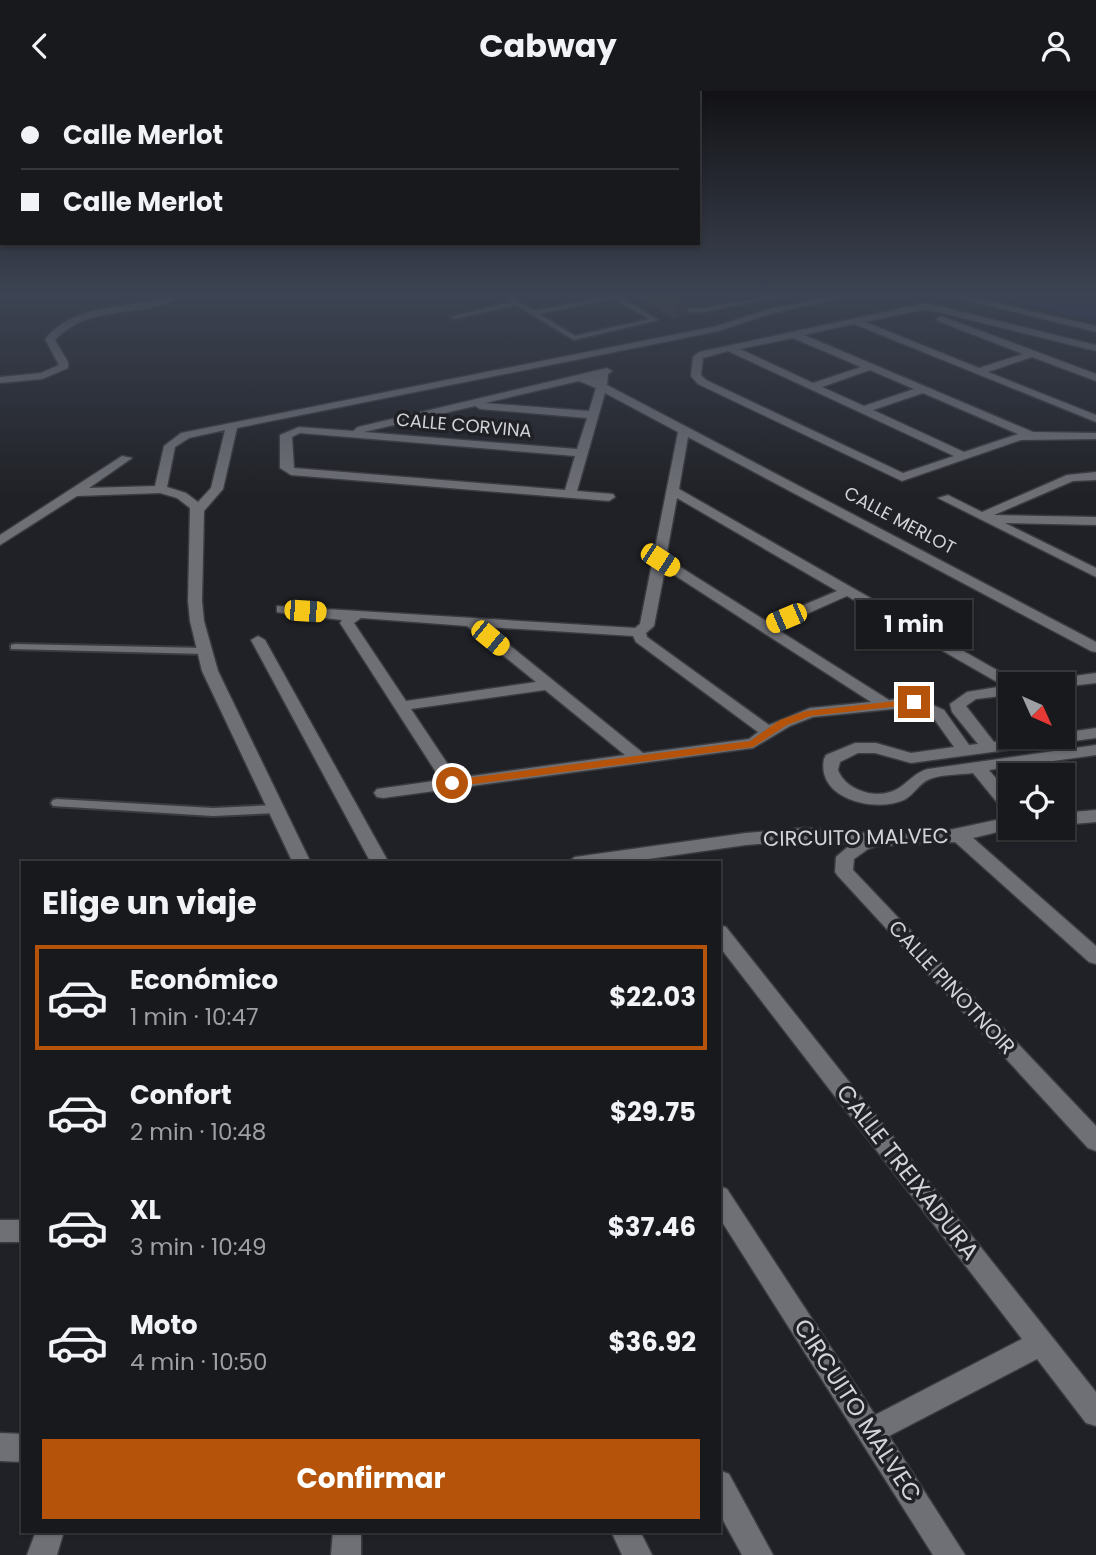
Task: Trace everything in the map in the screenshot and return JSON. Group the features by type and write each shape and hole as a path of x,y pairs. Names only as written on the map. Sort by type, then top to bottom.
{"street":[{"path":"0,380 46,374 62,369 62,360"},
{"path":"160,489 170,446 185,435 557,360"},
{"path":"570,493 611,360"},
{"path":"698,360 698,379 894,475 911,477 1030,435 1096,436"},
{"path":"756,360 966,457"},
{"path":"854,360 1030,435"},
{"path":"952,360 1096,419"},
{"path":"979,371 1012,360"},
{"path":"1049,360 1096,378"},
{"path":"813,386 870,367"},
{"path":"607,371 343,433 290,431 286,435 286,468 291,471 609,497"},
{"name":"CALLE MERLOT","path":"581,378 600,393 625,399 683,436 707,442 1096,648"},
{"path":"865,409 923,390"},
{"path":"463,405 594,415"},
{"path":"198,510 217,489 226,444 233,425"},
{"name":"CALLE CORVINA","path":"343,433 582,453"},
{"path":"282,609 351,617 361,614 638,632 647,626 683,436"},
{"path":"0,541 126,459"},
{"path":"984,518 1071,478 1096,476"},
{"path":"73,492 160,489 174,492 191,501 198,510 195,601 197,621 210,671 301,861"},
{"path":"673,491 998,677"},
{"path":"944,498 1093,571"},
{"path":"984,518 1096,521"},
{"path":"660,560 886,705"},
{"path":"765,627 848,591"},
{"path":"351,617 347,623 452,783"},
{"path":"471,622 639,758"},
{"path":"638,632 641,639 768,732"},
{"path":"258,640 379,861"},
{"path":"1075,681 1096,678"},
{"path":"400,706 548,685"},
{"path":"990,748 958,709 961,700 972,695 998,692"},
{"path":"383,793 753,743 784,723 810,713 914,702 938,713 966,751"},
{"path":"998,768 977,767 919,777 899,796 878,799 846,791 832,779 830,772 832,759 855,748 876,748 911,758 1096,733"},
{"path":"1035,763 1096,751"},
{"path":"977,767 998,792"},
{"path":"1075,818 1096,816"},
{"name":"CIRCUITO MALVEC","path":"604,861 661,857 805,834 878,841 914,841 960,836 998,826"},
{"path":"960,836 1096,957"},
{"name":"CALLE PINOTNOIR","path":"878,841 853,849 845,857 844,871 1096,1141"},
{"name":"CALLE TREIXADURA","path":"721,935 1096,1413"},
{"name":"CIRCUITO MALVEC","path":"721,1199 950,1555"},
{"path":"0,1231 21,1231"},
{"path":"872,1431 1041,1343"},
{"path":"0,1447 21,1448"},
{"path":"721,1488 758,1555"},
{"path":"42,1555 49,1533"},
{"path":"346,1555 347,1533"},
{"path":"626,1533 637,1555"}],"lane":[{"path":"15,647 205,651"},
{"path":"57,803 213,812 276,809"}],"route":[{"path":"452,783 753,743 784,723 810,713 914,702"}]}
